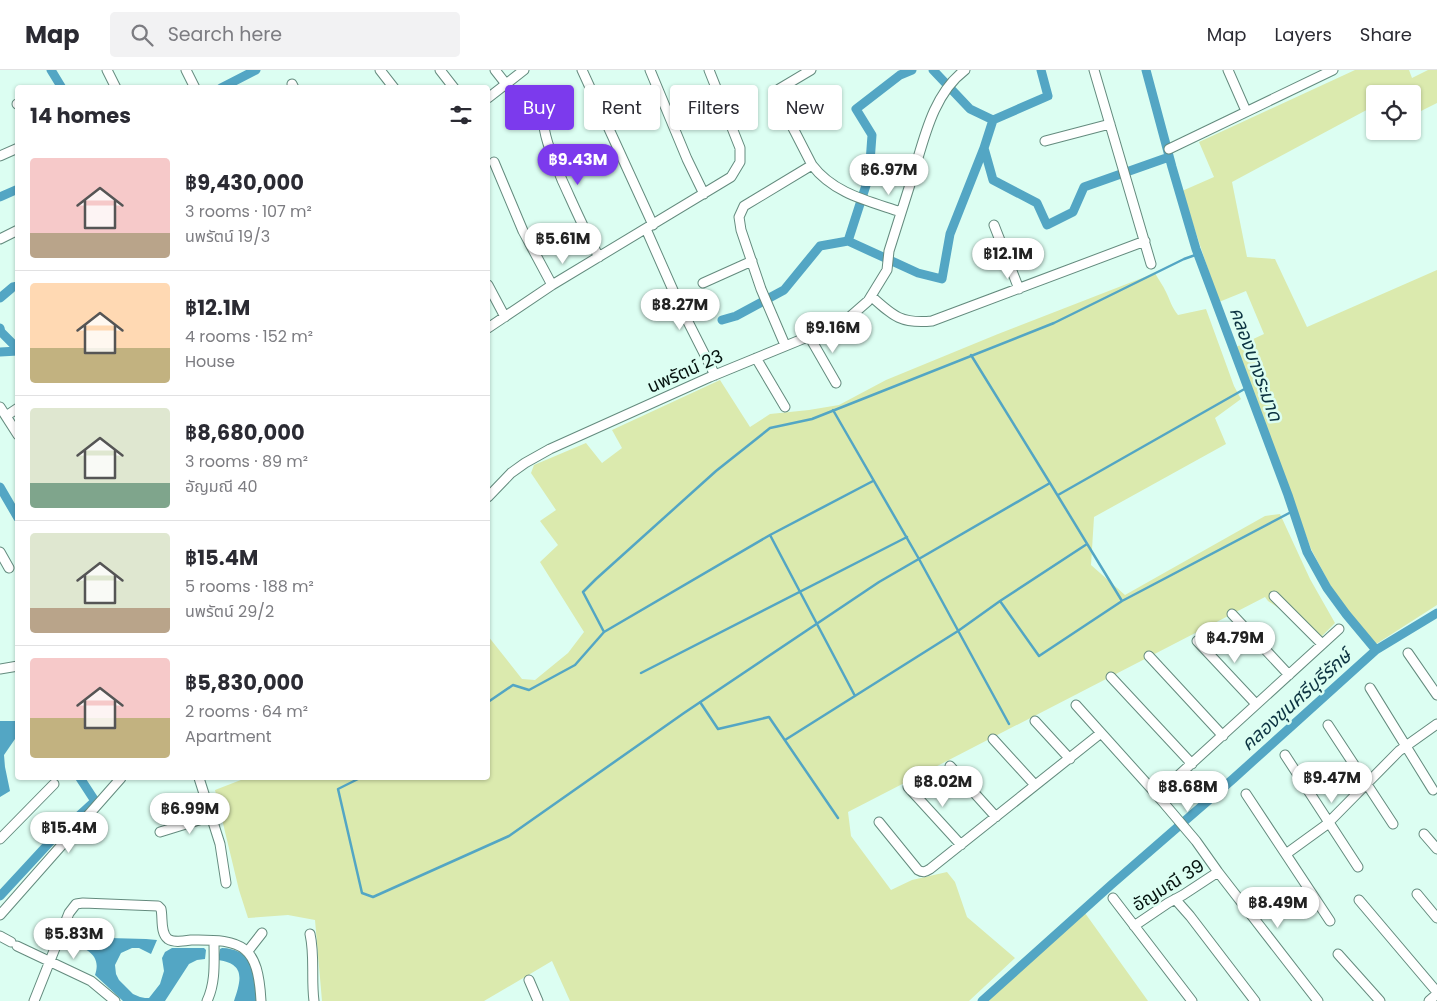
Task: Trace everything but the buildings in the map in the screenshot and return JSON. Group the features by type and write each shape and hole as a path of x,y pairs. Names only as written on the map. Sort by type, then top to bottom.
{"street":[{"path":"107,70 114,85"},
{"path":"186,70 194,85"},
{"path":"380,70 392,85"},
{"path":"440,70 452,85"},
{"path":"495,70 506,84"},
{"path":"490,96 524,70"},
{"path":"582,70 649,227 680,306 715,375"},
{"path":"650,70 687,159 704,194"},
{"path":"490,327 552,285 730,177 740,162 740,148 709,70"},
{"path":"811,70 776,92 812,165 829,183 849,194 901,212 929,125 940,99 956,76 965,70"},
{"path":"1094,70 1151,264"},
{"path":"1228,70 1246,111"},
{"path":"1169,149 1332,70"},
{"path":"1045,142 1110,124"},
{"path":"544,130 548,146 582,226 598,257"},
{"path":"0,156 15,149"},
{"path":"494,162 526,239 552,285"},
{"path":"785,345 761,290 741,230 739,217 744,206 812,165"},
{"name":"นพรัตน์ 23","path":"490,495 511,473 550,449 715,375 844,322 868,301 887,270 889,252 901,212"},
{"path":"994,225 1019,288"},
{"path":"0,239 15,232"},
{"path":"872,296 889,312 899,318 917,323 932,321 1145,242"},
{"path":"703,283 752,262"},
{"path":"490,289 505,317"},
{"path":"809,336 836,384"},
{"path":"756,358 785,407"},
{"path":"0,407 15,430"},
{"path":"6,416 15,410"},
{"path":"0,552 9,568"},
{"path":"1274,596 1322,644"},
{"path":"1232,614 1289,675"},
{"path":"1160,799 1192,764 1340,629"},
{"path":"1197,641 1256,704"},
{"path":"1408,653 1437,695"},
{"path":"1149,656 1223,736"},
{"path":"0,669 15,666"},
{"path":"1111,677 1192,764"},
{"path":"1370,688 1433,790"},
{"path":"1076,705 1196,840 1218,872 1318,1001"},
{"path":"1035,721 1070,759"},
{"path":"1286,854 1329,822 1399,751 1437,724"},
{"path":"1328,725 1393,824"},
{"path":"878,822 918,870 925,872 930,870 1101,733"},
{"path":"993,738 1035,785"},
{"path":"1285,756 1358,867"},
{"path":"950,766 996,817"},
{"path":"0,915 119,780"},
{"path":"200,780 220,844 226,883"},
{"path":"0,839 54,784"},
{"path":"908,787 961,845"},
{"path":"1246,794 1330,921"},
{"path":"160,832 212,816"},
{"path":"1424,834 1437,849"},
{"name":"อัญมณี 39","path":"1134,926 1218,872"},
{"path":"1417,894 1437,918"},
{"path":"1113,898 1192,1001"},
{"path":"1175,899 1255,1001"},
{"path":"1359,900 1437,993 1429,1001"},
{"path":"34,1001 69,913 76,904 83,903 158,906 161,909 163,931 167,938 174,941 214,941 240,946 248,951 257,968 261,1001"},
{"path":"248,951 262,933"},
{"path":"310,934 313,954 312,989 314,1001"},
{"path":"0,936 48,962 91,981 115,1001"},
{"path":"207,1001 214,981 214,941"},
{"path":"1338,954 1380,1001"},
{"path":"529,980 538,1001"}],"green space":[{"path":"1355,70 1409,70 1412,78 1428,70 1437,70 1437,103 1421,111 1421,85 1366,85 1366,110 1232,182 1247,257 1275,259 1307,327 1437,270 1437,605 1370,648 1336,596 1311,549 1236,347 1264,334 1246,291 1219,302 1182,191 1214,177 1199,142"},
{"path":"1155,273 1178,315 1206,309 1234,386 1241,399 1215,418 1226,444 1094,517 1091,565 1125,595 1265,516 1280,514 1310,579 1335,623 1321,637 1268,601 1265,597 848,812 851,836 891,890 912,880 947,872 955,882 967,917 1015,958 969,1001 570,1001 552,961 484,1001 322,1001 315,920 288,915 248,918 239,890 215,790 241,780 490,780 490,639 522,679 535,680 568,653 584,632 540,562 558,545 540,521 556,510 531,473 534,465 586,443 602,463 622,448 612,430 720,380 750,427 770,414 839,405 886,380"},
{"path":"1085,913 1148,1001 985,1001"}],"water":[{"path":"0,721 15,721 15,739 4,755 10,791 0,797"},
{"path":"73,937 157,940 151,954 139,948 132,948 121,953 115,965 119,980 133,994 145,998 149,998 160,984 164,971 162,958 165,952 172,948 204,948 206,950 205,959 189,964 165,1001 123,1001 95,975 97,968 94,958 87,950 71,942"},
{"path":"220,949 241,953 247,959 254,974 257,1001 234,1001 239,974 233,965 218,960"}],"waterway":[{"path":"51,70 60,85"},
{"path":"227,85 256,70"},
{"path":"848,241 869,176 872,135 856,109 900,75 912,70"},
{"path":"933,70 970,109 993,120"},
{"path":"1041,70 1048,96 993,120 984,148 993,180 1037,203 1047,225 1073,212 1084,187 1169,157"},
{"name":"คลองบางระมาด","path":"1146,70 1196,249 1288,495 1307,552 1327,588 1376,650"},
{"path":"722,320 736,316 784,290 820,246 848,241 918,273 942,279 950,234 984,148"},
{"path":"0,197 15,190"},
{"path":"490,701 513,685 529,690 575,665 604,632 583,592 716,471 770,428 812,419 1054,323 1184,259 1198,254"},
{"path":"0,298 15,287"},
{"path":"0,328 1,332 15,346"},
{"path":"0,352 15,351"},
{"path":"971,355 1122,601"},
{"path":"1058,495 1248,387"},
{"path":"833,410 919,559 1009,724"},
{"path":"855,696 770,535 873,481"},
{"path":"356,780 338,789 362,893 373,897 509,836 684,713 879,582 1050,483"},
{"path":"0,487 15,513"},
{"path":"1000,601 1039,656 1122,601 1293,511"},
{"path":"604,632 770,535"},
{"path":"641,673 907,537"},
{"path":"785,740 958,631 1087,544"},
{"name":"คลองขุนศรีบุรีรักษ์","path":"982,1001 1376,650 1437,613"},
{"path":"700,702 718,729 769,717 838,818"},
{"path":"0,896 50,842 95,801 81,780"}]}
